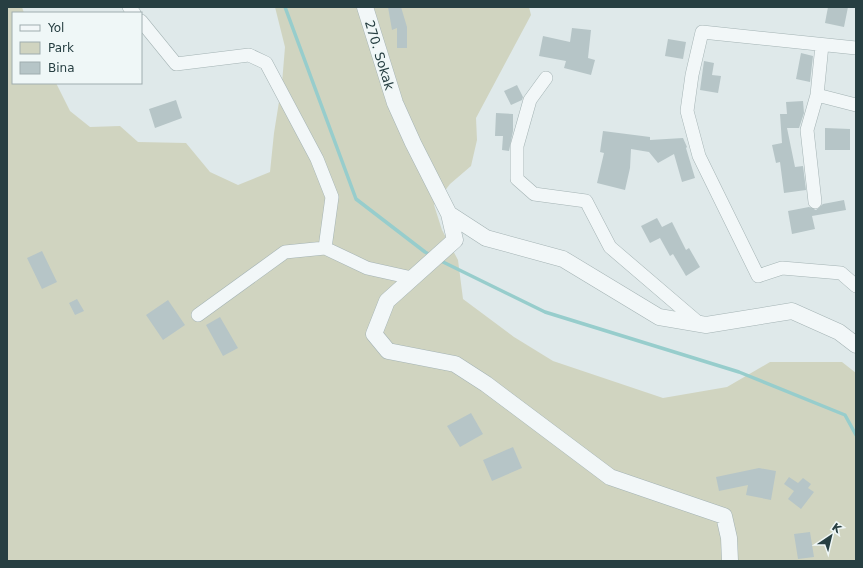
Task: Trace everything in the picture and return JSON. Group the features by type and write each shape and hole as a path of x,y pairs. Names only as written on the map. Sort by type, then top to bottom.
{"street":[{"name":"270. Sokak","path":"365,7 395,103 413,143 449,214 455,240 412,278"},
{"path":"142,22 176,64 249,55 266,62 318,159 332,197 325,248"},
{"path":"856,48 702,32 692,75 687,111 699,156 758,276 782,268 841,273 856,286"},
{"path":"815,202 806,130 817,95 822,45"},
{"path":"546,78 530,100 517,146 517,179 534,194 586,201 610,247 700,324"},
{"path":"817,95 856,105"},
{"path":"449,214 486,238 563,259 659,317 706,325 792,311 839,332 856,345"},
{"path":"198,315 285,252 325,248 367,268 412,278"},
{"path":"412,278 387,301 374,334 388,351 455,364 486,384 610,477 724,516 729,538 730,561"}],"green space":[{"path":"7,7 22,7 24,12 12,12 12,84 56,84 70,111 90,127 120,126 138,142 186,143 210,172 238,185 270,172 274,133 282,83 285,47 275,7 529,7 531,15 476,118 477,140 471,166 450,184 434,205 442,230 458,260 463,299 514,337 553,361 663,398 727,387 770,362 842,362 856,373 856,561 7,561"}],"building":[{"path":"388,7 401,7 407,27 407,48 397,48 397,28 392,30"},
{"path":"828,7 848,7 844,27 825,23"},
{"path":"572,28 591,30 588,58 595,60 591,75 564,68 566,61 539,56 543,36 570,42"},
{"path":"668,39 686,42 683,59 665,56"},
{"path":"801,53 813,56 810,82 796,79"},
{"path":"704,61 714,63 712,75 721,76 718,93 700,90"},
{"path":"517,85 523,97 522,100 511,105 504,91"},
{"path":"176,100 182,118 155,128 149,109"},
{"path":"803,101 804,113 799,128 787,128 795,167 803,166 806,190 784,193 780,162 776,163 772,145 782,143 780,114 787,114 786,102"},
{"path":"496,113 513,114 513,131 509,151 502,150 503,136 495,136"},
{"path":"825,128 850,129 850,150 825,150"},
{"path":"603,131 650,137 650,140 683,138 687,147 686,148 695,178 682,182 674,154 658,163 649,152 631,149 630,168 625,190 597,183 604,153 600,152"},
{"path":"844,200 846,210 812,216 815,229 792,234 788,211 809,207 816,210 823,204"},
{"path":"657,218 662,227 672,222 686,250 689,248 700,267 686,276 673,254 670,256 660,238 650,243 641,226"},
{"path":"42,251 57,282 42,289 27,258"},
{"path":"77,299 84,311 75,315 69,303"},
{"path":"168,300 185,325 163,340 146,315"},
{"path":"220,317 238,348 223,356 206,325"},
{"path":"471,413 483,434 460,447 447,426"},
{"path":"513,447 522,468 492,481 483,460"},
{"path":"759,468 776,471 771,500 746,495 748,485 719,491 716,477"},
{"path":"789,477 798,483 803,478 811,484 808,488 814,492 801,509 788,499 794,491 784,484"},
{"path":"810,532 814,557 798,559 794,534"}],"waterway":[{"path":"285,7 356,199 432,256"},
{"path":"439,260 545,312 739,372 845,415 856,435"}]}
